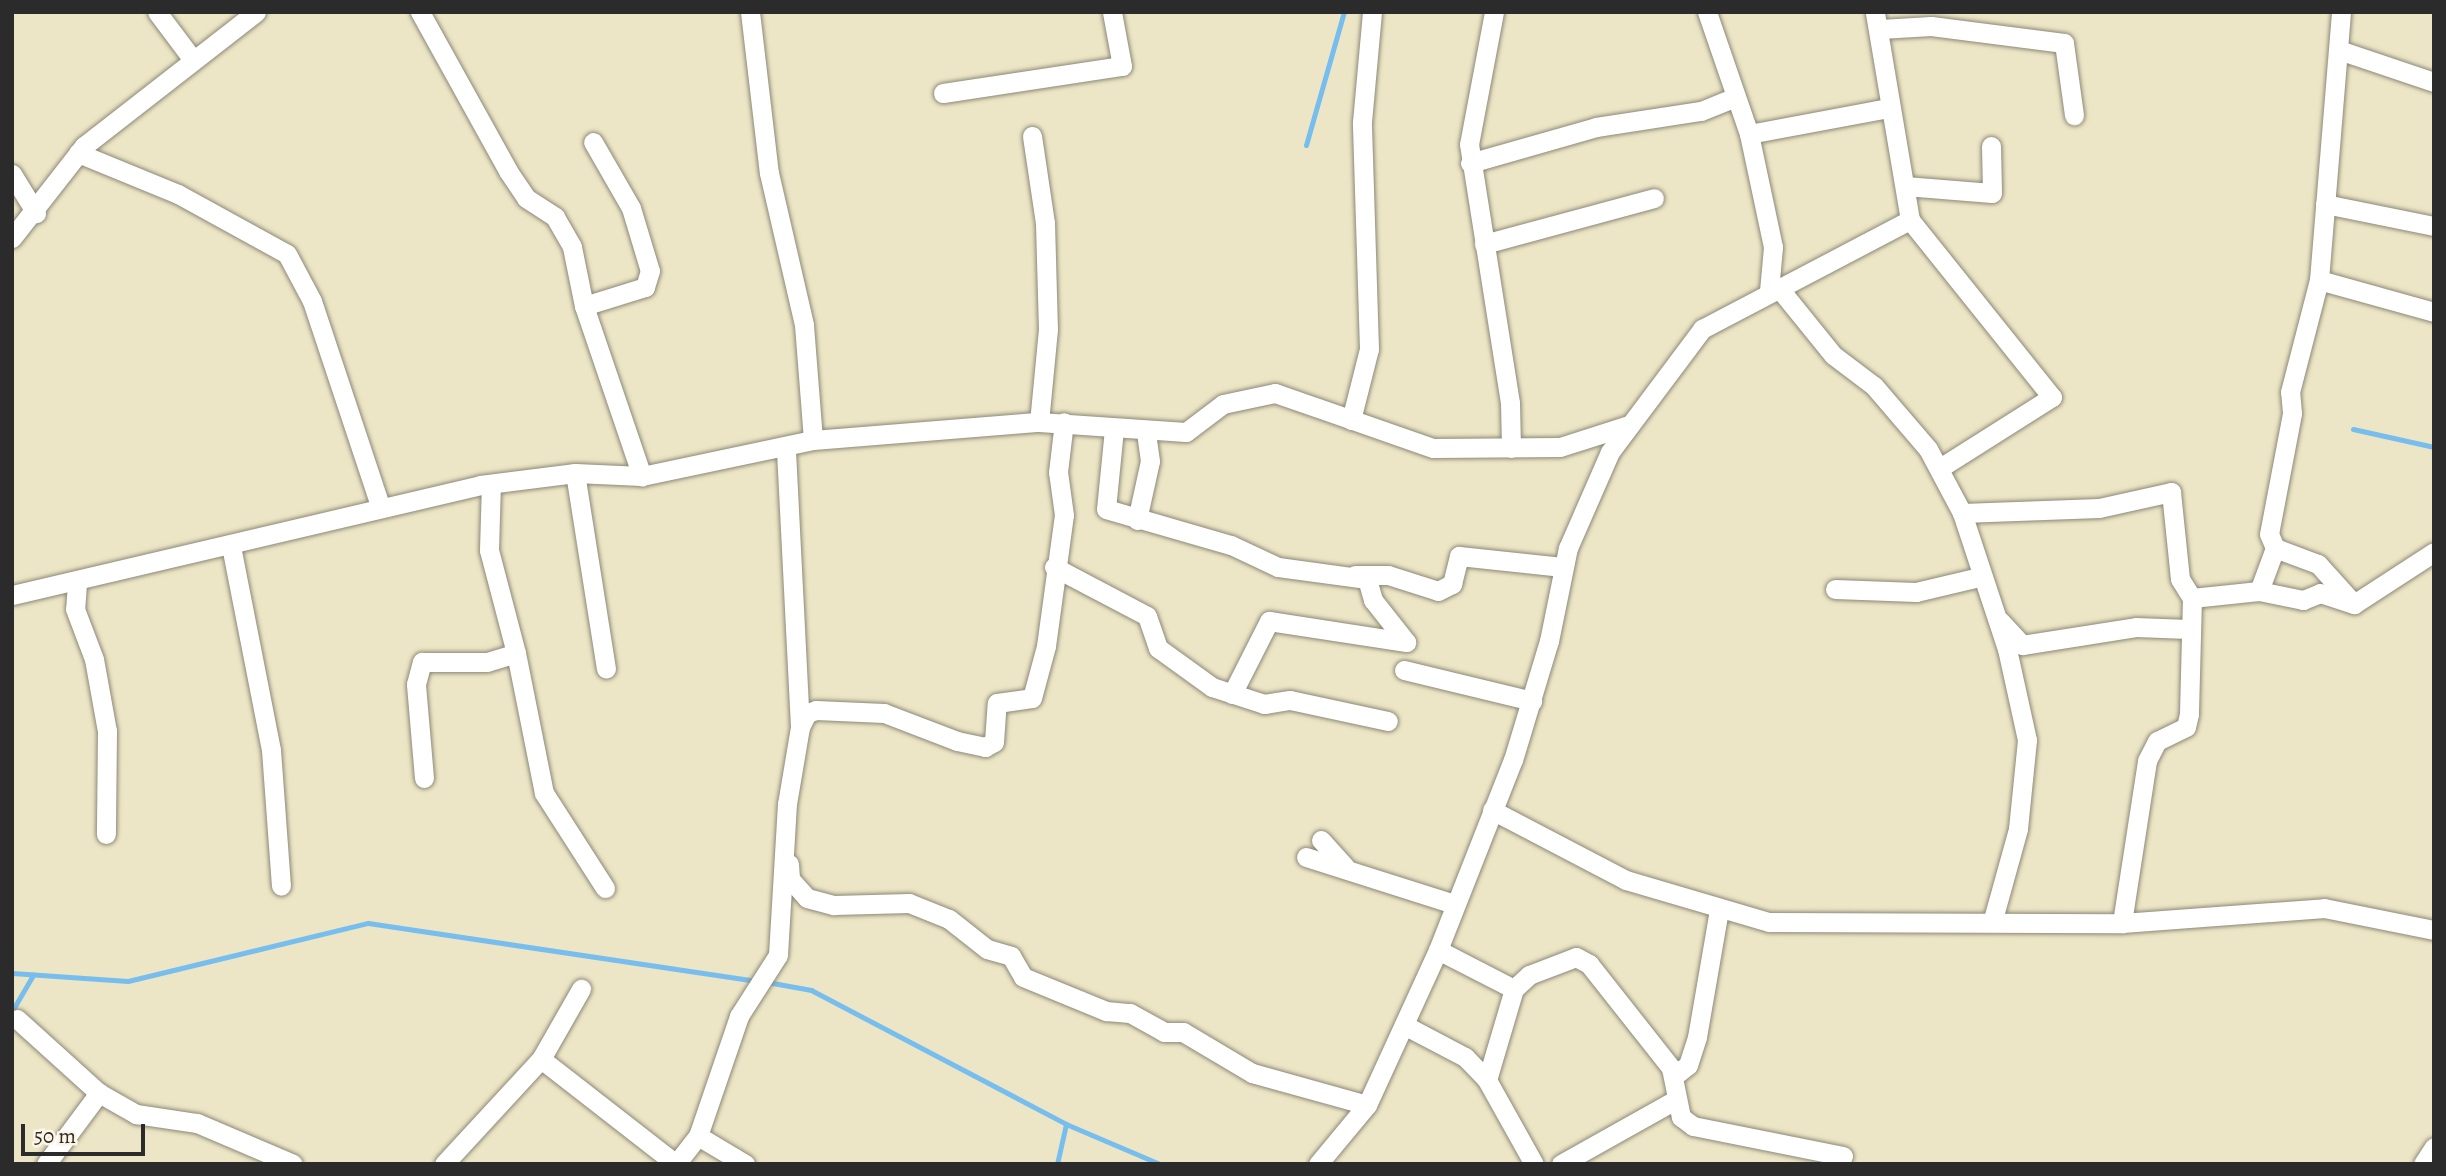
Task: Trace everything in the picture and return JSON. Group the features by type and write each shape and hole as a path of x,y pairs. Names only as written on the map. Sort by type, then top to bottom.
{"street":[{"path":"157,12 193,60"},
{"path":"12,237 36,213 78,153 256,12"},
{"path":"420,12 508,171 526,198 555,217 572,247 584,306 642,476"},
{"path":"750,12 769,173 804,325 813,440"},
{"path":"943,93 1122,66 1111,12"},
{"path":"1352,420 1368,349 1362,122 1372,12"},
{"path":"1494,12 1472,112 1470,163 1510,402 1511,448"},
{"path":"1707,12 1749,134 1773,247 1774,289 1833,355 1874,386 1928,449 1962,513 1979,577 1994,615 2027,740 2018,829 1993,919"},
{"path":"2259,592 2275,548 2269,534 2292,413 2290,392 2319,280 2341,12"},
{"path":"1943,466 2052,397 1910,220 1888,108 1878,21 2064,43 2074,115"},
{"path":"2339,50 2434,82"},
{"path":"1470,163 1596,127 1701,111 1735,97"},
{"path":"1749,134 1888,108"},
{"path":"1032,136 1045,223 1048,329 1039,422"},
{"path":"584,306 645,287 650,271 631,208 593,142"},
{"path":"1905,186 1992,193 1991,146"},
{"path":"78,153 178,194 287,254 312,301 380,506"},
{"path":"12,174 36,213"},
{"path":"1484,244 1654,198"},
{"path":"2325,204 2434,226"},
{"path":"12,595 77,583 231,546 380,506 491,484 575,472 642,476 813,440 1039,422 1064,422 1146,433 1186,432 1223,404 1275,393 1433,448 1560,447 1629,425 1643,416 1660,382 1702,329 1910,220"},
{"path":"2319,280 2434,312"},
{"path":"800,727 807,713 816,710 884,713 957,741 991,745 997,703 1032,698 1046,646 1054,567 1064,515 1058,472 1064,422"},
{"path":"1318,1164 1367,1105 1438,950 1532,701 1562,567 1610,452 1629,425"},
{"path":"1114,429 1104,503 1138,520 1231,545 1278,566 1367,579 1373,600 1406,642 1269,621 1232,694"},
{"path":"1138,520 1150,461 1146,433"},
{"path":"786,447 800,727 787,804 790,879 807,898 834,905 909,903 949,919 987,949 1011,956 1023,977 1106,1011 1130,1013 1164,1032 1183,1032 1252,1073 1367,1105"},
{"path":"575,472 606,669"},
{"path":"491,484 489,550 516,653 544,793 605,888"},
{"path":"1962,513 2099,508 2171,492 2180,579 2192,598 2188,629 2189,714 2186,727 2157,741 2147,761 2122,923"},
{"path":"231,546 271,750 281,886"},
{"path":"2275,548 2318,564 2354,604"},
{"path":"1348,576 1388,575 1438,591 1452,584 1459,556 1562,567"},
{"path":"2192,598 2259,592 2303,600 2320,593 2354,604 2433,556"},
{"path":"1054,567 1147,616 1168,659 1232,694 1388,721"},
{"path":"1835,589 1916,592 1979,577"},
{"path":"77,583 75,610 94,659 107,732 106,834"},
{"path":"1994,615 2022,645 2136,627 2188,629"},
{"path":"424,778 416,684 422,662 487,662 516,653"},
{"path":"1404,670 1532,701"},
{"path":"1492,810 1626,880 1769,922 1993,919 2122,923 2324,908 2434,930"},
{"path":"1321,840 1345,868"},
{"path":"541,1059 676,1164 698,1136 739,1016 778,955 789,849"},
{"path":"1306,857 1345,868 1395,890 1454,904"},
{"path":"1671,1068 1688,1065 1697,1037 1719,909"},
{"path":"1438,950 1514,989"},
{"path":"1486,1080 1514,989 1529,975 1576,957 1589,964 1671,1068 1681,1117 1693,1126 1843,1156"},
{"path":"444,1164 541,1059 581,989"},
{"path":"18,1019 99,1093 136,1114 198,1123 293,1164"},
{"path":"1404,1025 1465,1057 1486,1080 1534,1164"},
{"path":"46,1164 99,1093"},
{"path":"1561,1164 1677,1098"},
{"path":"698,1136 745,1164"},
{"path":"2423,1164 2434,1147"}],"waterway":[{"path":"1306,145 1344,12"},
{"path":"2353,429 2434,447"},
{"path":"12,973 128,981 368,923 757,981"},
{"path":"12,1011 33,975"},
{"path":"767,982 811,990 1066,1124 1160,1164"},
{"path":"1057,1164 1066,1124"}]}
